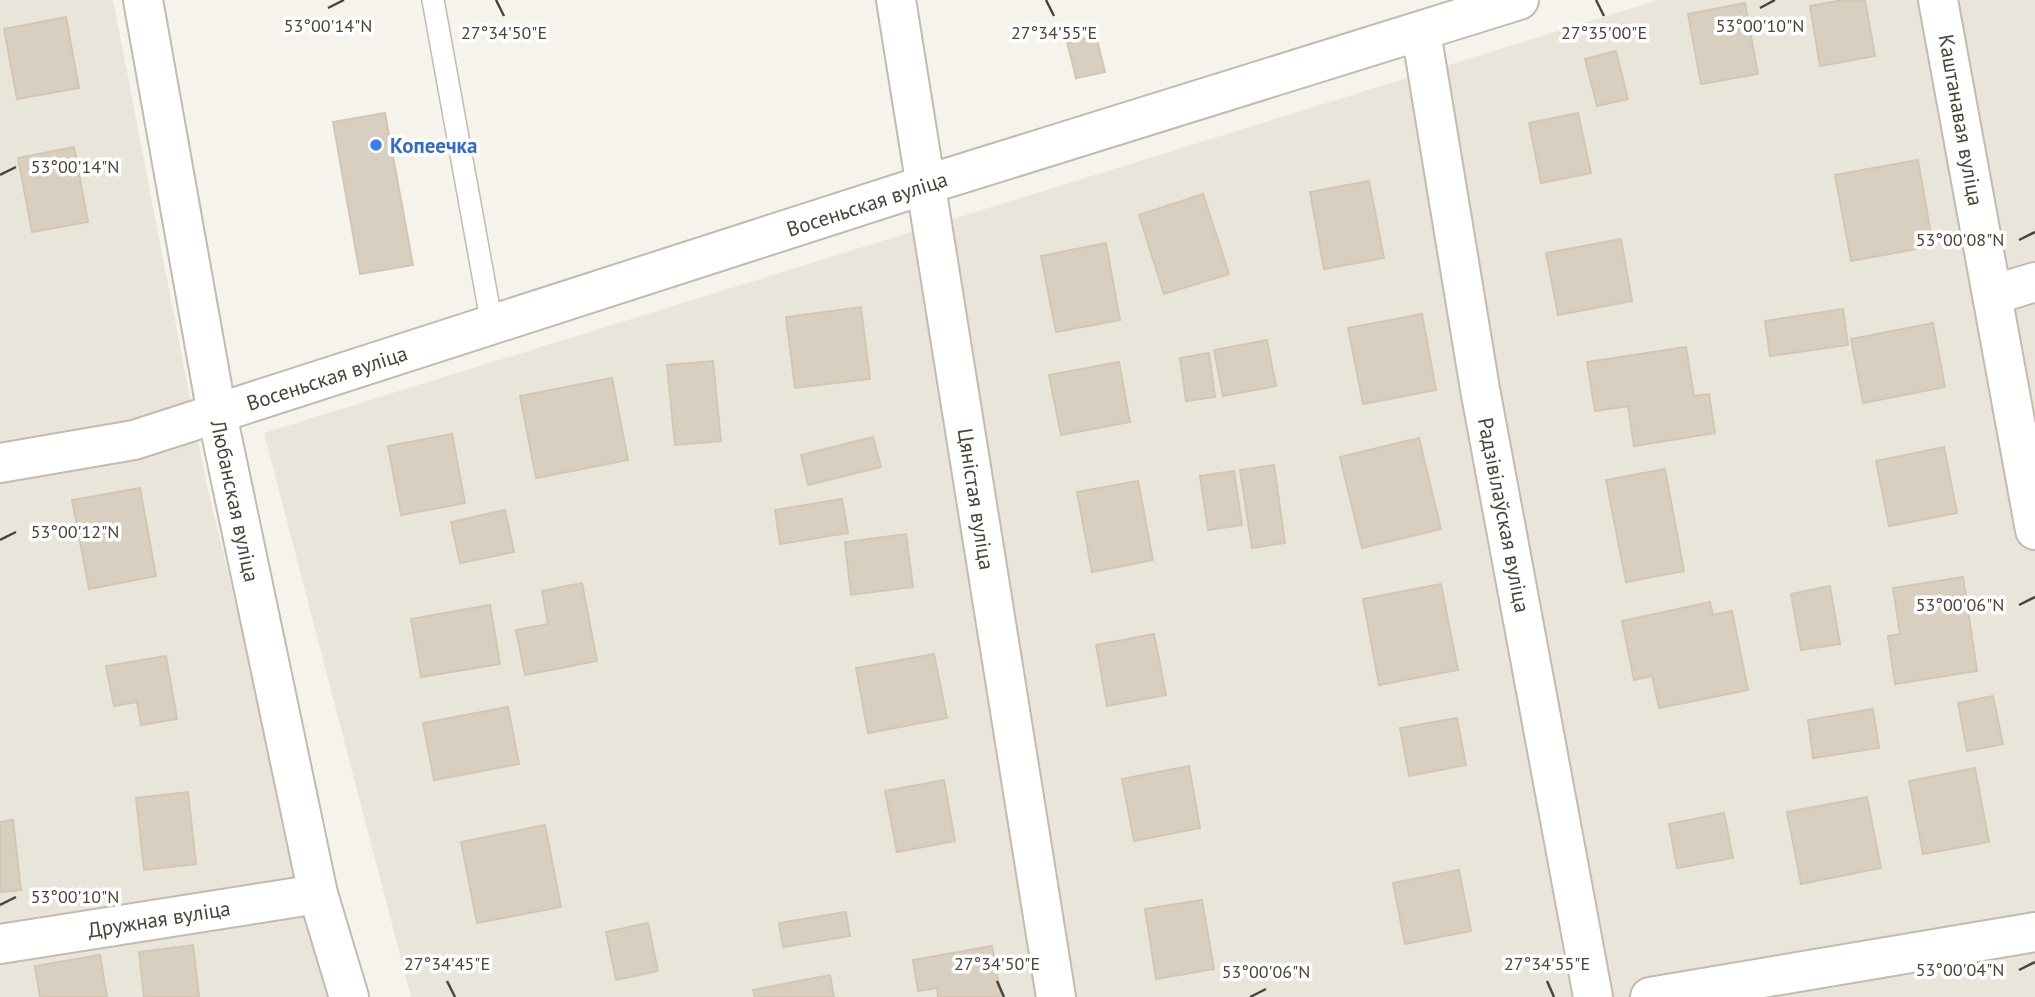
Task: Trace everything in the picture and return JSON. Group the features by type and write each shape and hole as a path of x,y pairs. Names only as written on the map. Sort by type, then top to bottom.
{"street":[{"name":"Любанская вуліца","path":"143,0 217,414 318,894 349,997"},
{"name":"Цяністая вуліца","path":"896,0 1056,997"},
{"name":"Восеньская вуліца","path":"0,463 134,440 925,185 1519,0"},
{"name":"Каштанавая вуліца","path":"1938,0 2035,530"},
{"name":"Радзівілаўская вуліца","path":"1421,32 1480,389 1593,997"},
{"path":"1993,295 2035,282"},
{"name":"Дружная вуліца","path":"0,944 318,894"},
{"path":"1650,997 2035,932"}],"lane":[{"path":"433,0 492,325"}],"shaded area":[{"path":"0,0 113,0 207,486 331,997 0,997"},
{"path":"1658,0 2035,0 2035,997 411,997 264,433"}],"building":[{"path":"1843,0 1865,0 1875,56 1820,66 1810,6"},
{"path":"1745,3 1758,74 1701,84 1688,14"},
{"path":"66,17 79,88 17,99 4,29"},
{"path":"1096,36 1105,72 1076,78 1067,42"},
{"path":"1616,51 1628,99 1597,106 1585,59"},
{"path":"385,113 413,265 360,274 333,122"},
{"path":"1578,113 1591,173 1541,183 1529,123"},
{"path":"74,147 88,222 32,232 18,158"},
{"path":"1918,160 1933,246 1851,261 1835,175"},
{"path":"1369,181 1384,258 1324,269 1310,192"},
{"path":"1203,194 1229,274 1164,294 1139,215"},
{"path":"1621,239 1632,301 1558,315 1546,253"},
{"path":"1106,243 1120,320 1056,332 1041,256"},
{"path":"861,307 870,379 795,388 786,317"},
{"path":"1843,309 1848,345 1770,356 1765,321"},
{"path":"1422,314 1436,390 1363,404 1348,328"},
{"path":"1933,323 1945,387 1863,403 1851,339"},
{"path":"1267,340 1276,386 1223,396 1214,350"},
{"path":"1686,347 1694,396 1709,394 1715,433 1634,446 1628,406 1595,411 1587,362"},
{"path":"1209,353 1215,397 1186,401 1180,358"},
{"path":"713,361 721,441 675,445 667,365"},
{"path":"1119,362 1130,422 1061,435 1049,375"},
{"path":"612,378 628,460 536,478 520,396"},
{"path":"452,434 465,503 401,515 388,446"},
{"path":"873,437 881,467 808,485 801,455"},
{"path":"1419,438 1441,529 1362,548 1340,457"},
{"path":"1944,447 1957,513 1889,526 1876,461"},
{"path":"1274,465 1285,543 1252,548 1240,470"},
{"path":"1665,469 1684,571 1626,582 1606,480"},
{"path":"1234,471 1242,525 1208,530 1200,476"},
{"path":"1138,481 1153,560 1092,572 1077,492"},
{"path":"140,488 156,576 89,589 72,500"},
{"path":"842,499 848,533 780,544 775,510"},
{"path":"505,510 514,552 460,563 451,522"},
{"path":"906,534 913,587 851,595 845,542"},
{"path":"1963,577 1977,671 1895,684 1888,636 1900,634 1893,588"},
{"path":"582,583 597,661 525,675 516,630 548,624 542,591"},
{"path":"1441,584 1458,670 1379,685 1363,599"},
{"path":"1830,586 1840,644 1801,650 1791,594"},
{"path":"1710,602 1713,615 1732,611 1748,690 1659,708 1652,676 1634,680 1622,621"},
{"path":"490,605 500,664 421,677 411,619"},
{"path":"1154,634 1166,695 1107,706 1096,645"},
{"path":"934,654 947,718 868,733 856,668"},
{"path":"166,656 177,719 141,725 137,702 114,706 106,666"},
{"path":"1993,696 2003,744 1967,751 1958,703"},
{"path":"508,707 519,764 434,780 423,723"},
{"path":"1873,709 1879,748 1813,758 1808,720"},
{"path":"1457,718 1466,765 1409,776 1400,728"},
{"path":"1189,766 1200,828 1134,841 1122,779"},
{"path":"1975,768 1989,842 1923,854 1909,781"},
{"path":"944,780 955,841 897,852 885,791"},
{"path":"188,792 196,864 144,870 136,798"},
{"path":"1867,797 1881,868 1801,884 1787,812"},
{"path":"1724,813 1733,858 1677,868 1669,824"},
{"path":"13,820 21,890 0,892 0,822"},
{"path":"545,825 561,907 477,923 461,842"},
{"path":"1459,870 1471,931 1405,944 1393,883"},
{"path":"1202,900 1214,969 1156,979 1145,909"},
{"path":"846,912 850,936 783,947 779,923"},
{"path":"648,923 658,971 616,980 606,932"},
{"path":"193,945 199,997 144,997 139,952"},
{"path":"992,946 1001,997 938,997 937,988 918,991 913,960"},
{"path":"100,955 107,997 40,997 35,966"},
{"path":"830,975 834,997 755,997 753,990"}],"place":[{"name":"Копеечка","path":"376,145"}]}
